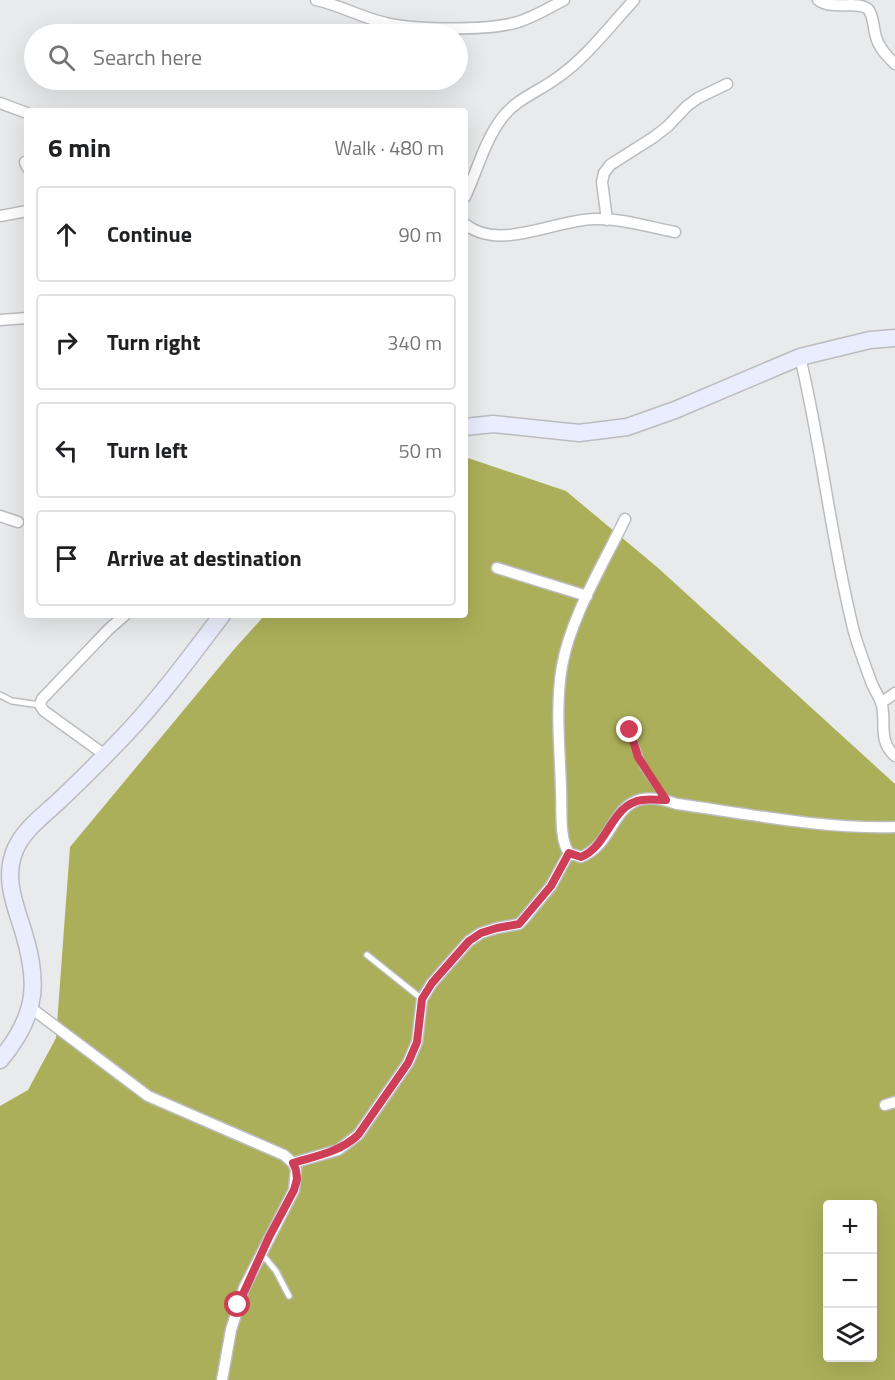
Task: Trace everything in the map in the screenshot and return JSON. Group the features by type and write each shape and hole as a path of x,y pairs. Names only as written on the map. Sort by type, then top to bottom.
{"main road":[{"path":"468,427 493,424 579,433 627,427 675,410 800,357 870,340 895,338"},
{"path":"0,1060 14,1044 27,1021 33,987 32,966 14,902 9,868 21,838 105,755 165,688 220,618"}],"street":[{"path":"316,0 332,3 387,24"},
{"path":"468,28 491,27 518,22 564,0"},
{"path":"818,0 824,4 860,4 868,8 876,39 885,54 895,64"},
{"path":"468,189 501,118 528,94 556,80 574,65 597,43 632,1"},
{"path":"607,220 602,182 604,173 610,165 668,126 698,98 727,84"},
{"path":"0,103 24,112"},
{"path":"0,216 24,212"},
{"path":"468,226 482,234 501,237 578,220 596,219 675,232"},
{"path":"0,320 24,318"},
{"path":"800,357 814,412 841,571 855,634 873,686 882,703 885,743 895,756"},
{"path":"0,516 18,522"},
{"path":"625,519 569,638 562,668 560,695 564,842 569,853 581,857 591,853 615,819 628,805 640,800 666,800 677,804 832,825 866,828 895,827"},
{"path":"497,568 587,596"},
{"path":"105,755 44,711 40,705 42,699 122,618"},
{"path":"882,703 895,693"},
{"path":"293,1163 338,1150 358,1135 408,1063 417,1042 422,999 439,975 469,941 481,933 519,924 524,920 551,886 569,853"},
{"path":"31,1008 148,1096 284,1155 293,1163 297,1179 294,1190 261,1253 238,1305 222,1380"}],"lane":[{"path":"0,695 12,701 40,705"},
{"path":"630,730 638,757 666,800"},
{"path":"367,955 422,999"},
{"path":"261,1253 276,1271 289,1296"}],"green space":[{"path":"468,458 566,491 657,567 895,784 895,1380 0,1380 0,1106 28,1090 56,1038 70,847 262,618 468,618"}],"route":[{"path":"238,1305 244,1288 294,1190 297,1179 293,1163 338,1150 358,1135 408,1063 417,1042 422,999 425,993 459,951 481,933 513,926 524,920 556,879 569,853 581,857 591,853 628,805 640,800 666,800 643,767 630,730"}]}
